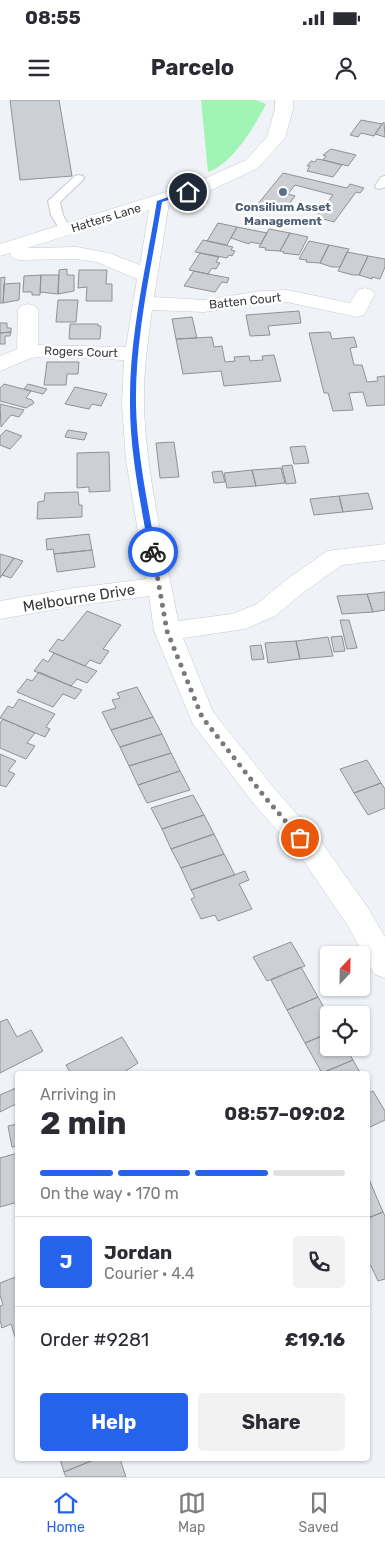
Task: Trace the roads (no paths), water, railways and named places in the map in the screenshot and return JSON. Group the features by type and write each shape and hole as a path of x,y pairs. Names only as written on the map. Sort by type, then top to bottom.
{"street":[{"name":"Hatters Lane","path":"0,250 202,187 252,164 276,138 284,109 284,100"},
{"path":"160,201 134,354 133,405 137,460 167,631 202,717 264,796 313,852 358,917 385,965"},
{"path":"0,255 78,253 102,257 146,275"},
{"name":"Batten Court","path":"143,303 204,306 261,297 287,296 361,303 348,329"},
{"name":"Rogers Court","path":"27,352 28,310"},
{"name":"Rogers Court","path":"0,364 27,352 48,350 134,354"},
{"path":"167,631 236,623 266,610 295,586 336,557 385,552"},
{"name":"Melbourne Drive","path":"0,610 74,597 158,586"}],"lane":[{"path":"64,230 57,215 54,201 78,178"}],"place":[{"name":"Consilium Asset Management","path":"283,192"}]}
